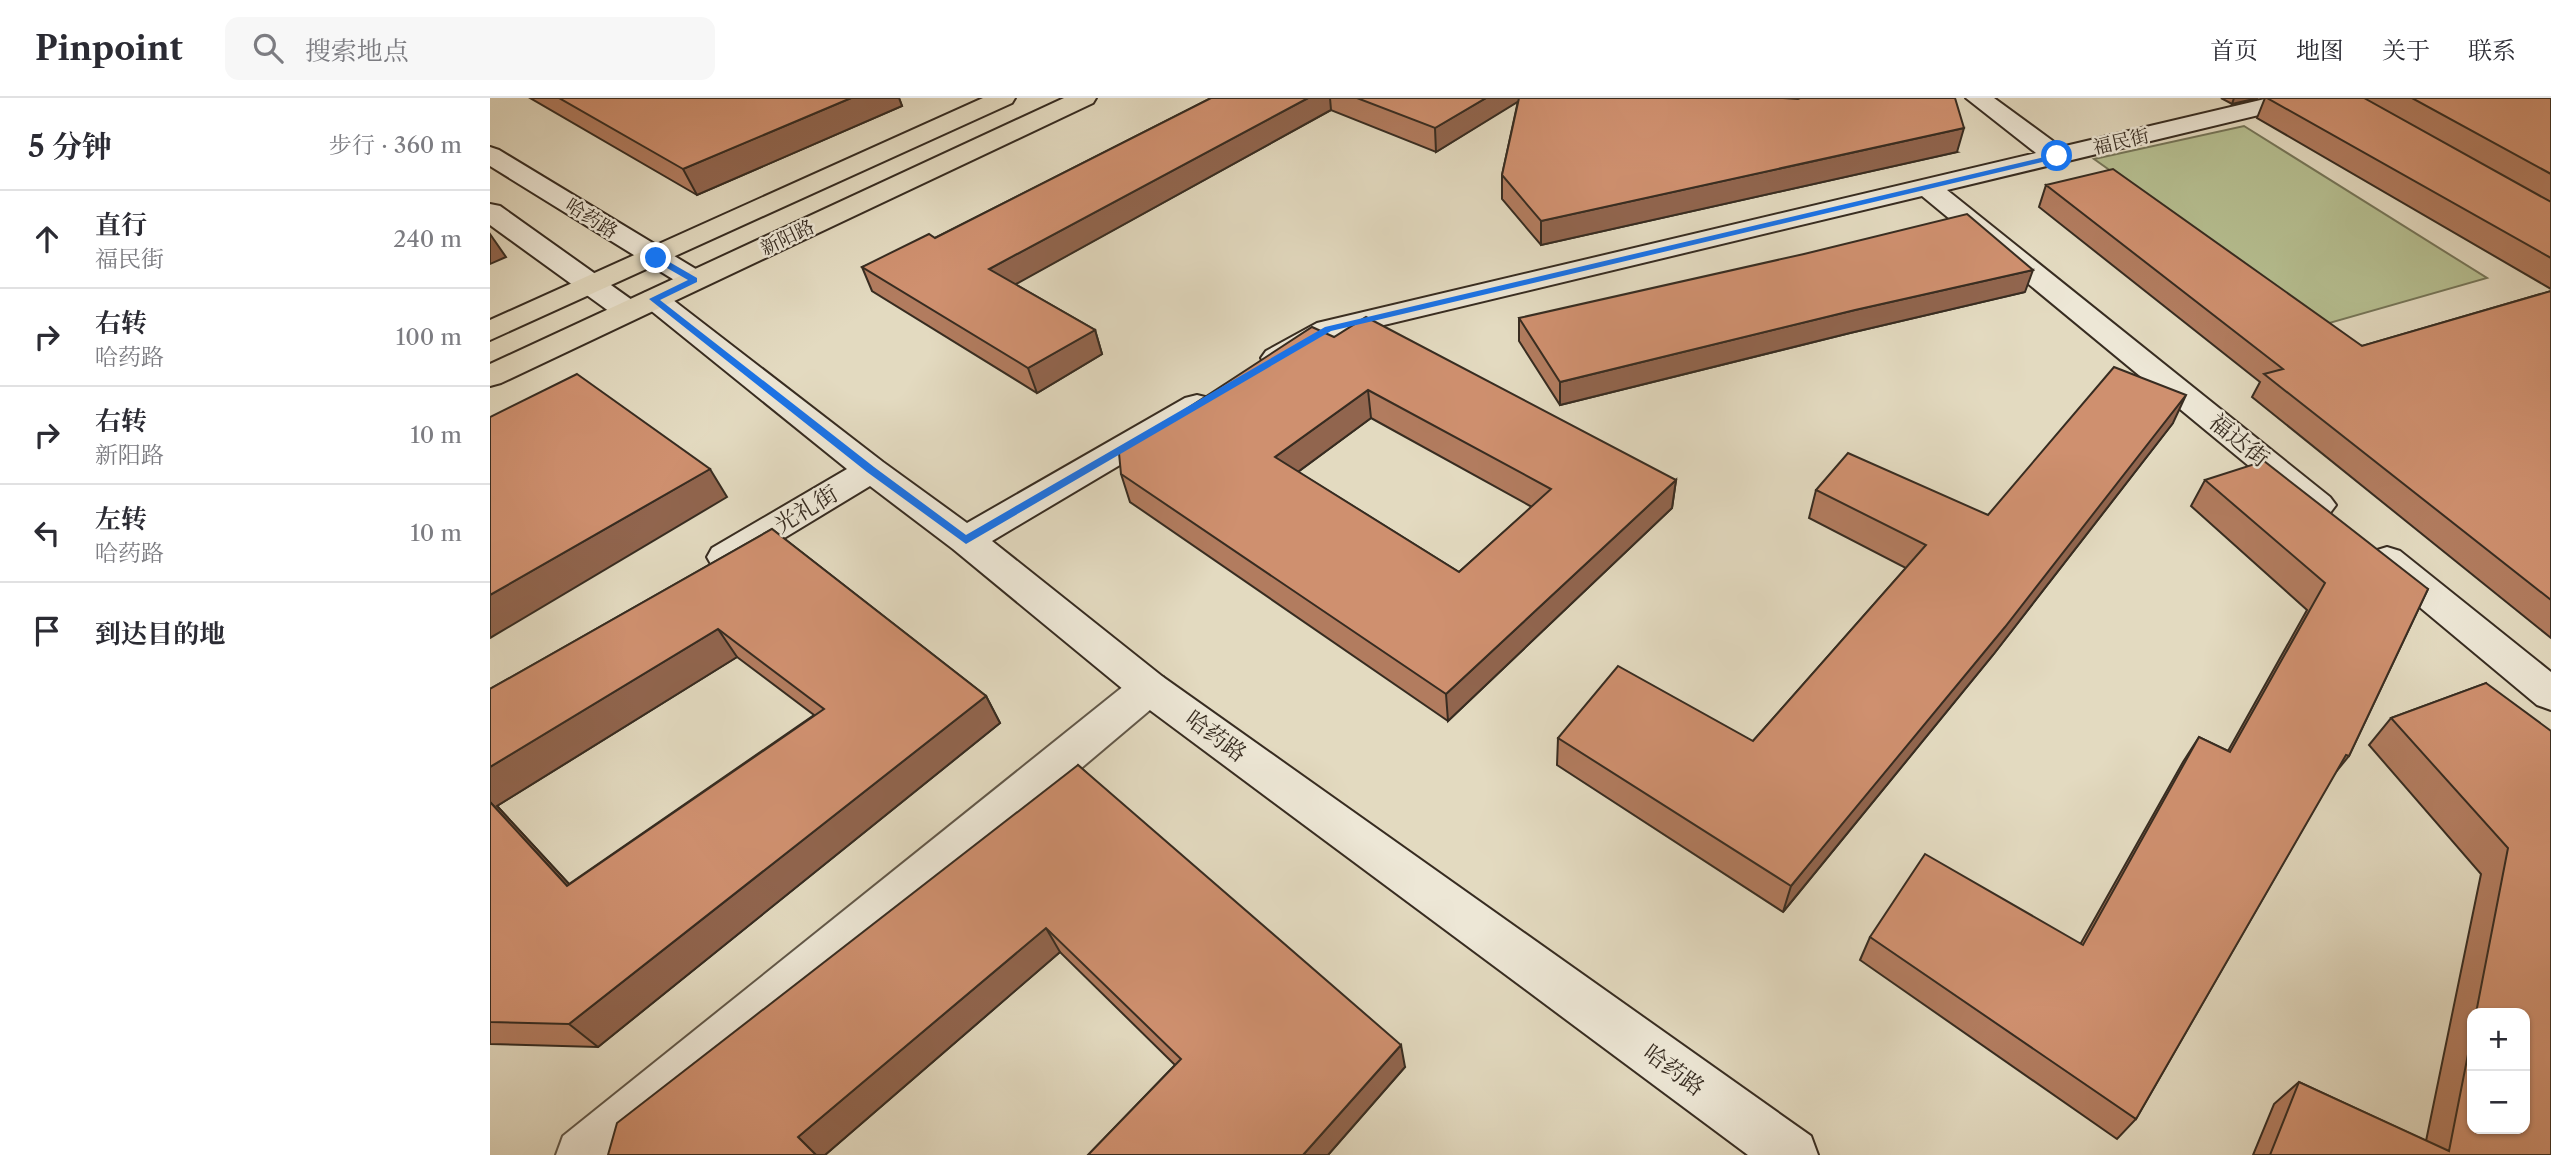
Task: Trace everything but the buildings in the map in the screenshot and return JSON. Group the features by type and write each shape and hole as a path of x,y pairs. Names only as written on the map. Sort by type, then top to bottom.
{"main road":[{"name":"新阳路","path":"490,331 656,258 1003,98"},
{"name":"新阳路","path":"490,376 1084,98"}],"street":[{"path":"1978,98 2057,156"},
{"name":"福民街","path":"1255,371 1328,329 2300,98"},
{"name":"哈药路","path":"490,155 694,280"},
{"name":"福达街","path":"1927,187 2551,694"},
{"name":"哈药路","path":"490,212 593,285 641,305 871,470 966,540 1149,688 1792,1155"},
{"path":"966,540 1219,392"},
{"name":"光礼街","path":"692,578 871,470"},
{"path":"582,1155 1149,688"}],"green space":[{"path":"2244,126 2487,278 2326,324 2094,159"}],"route":[{"path":"656,258 694,280 654,299 871,470 966,540 1328,329 2057,156"}]}
